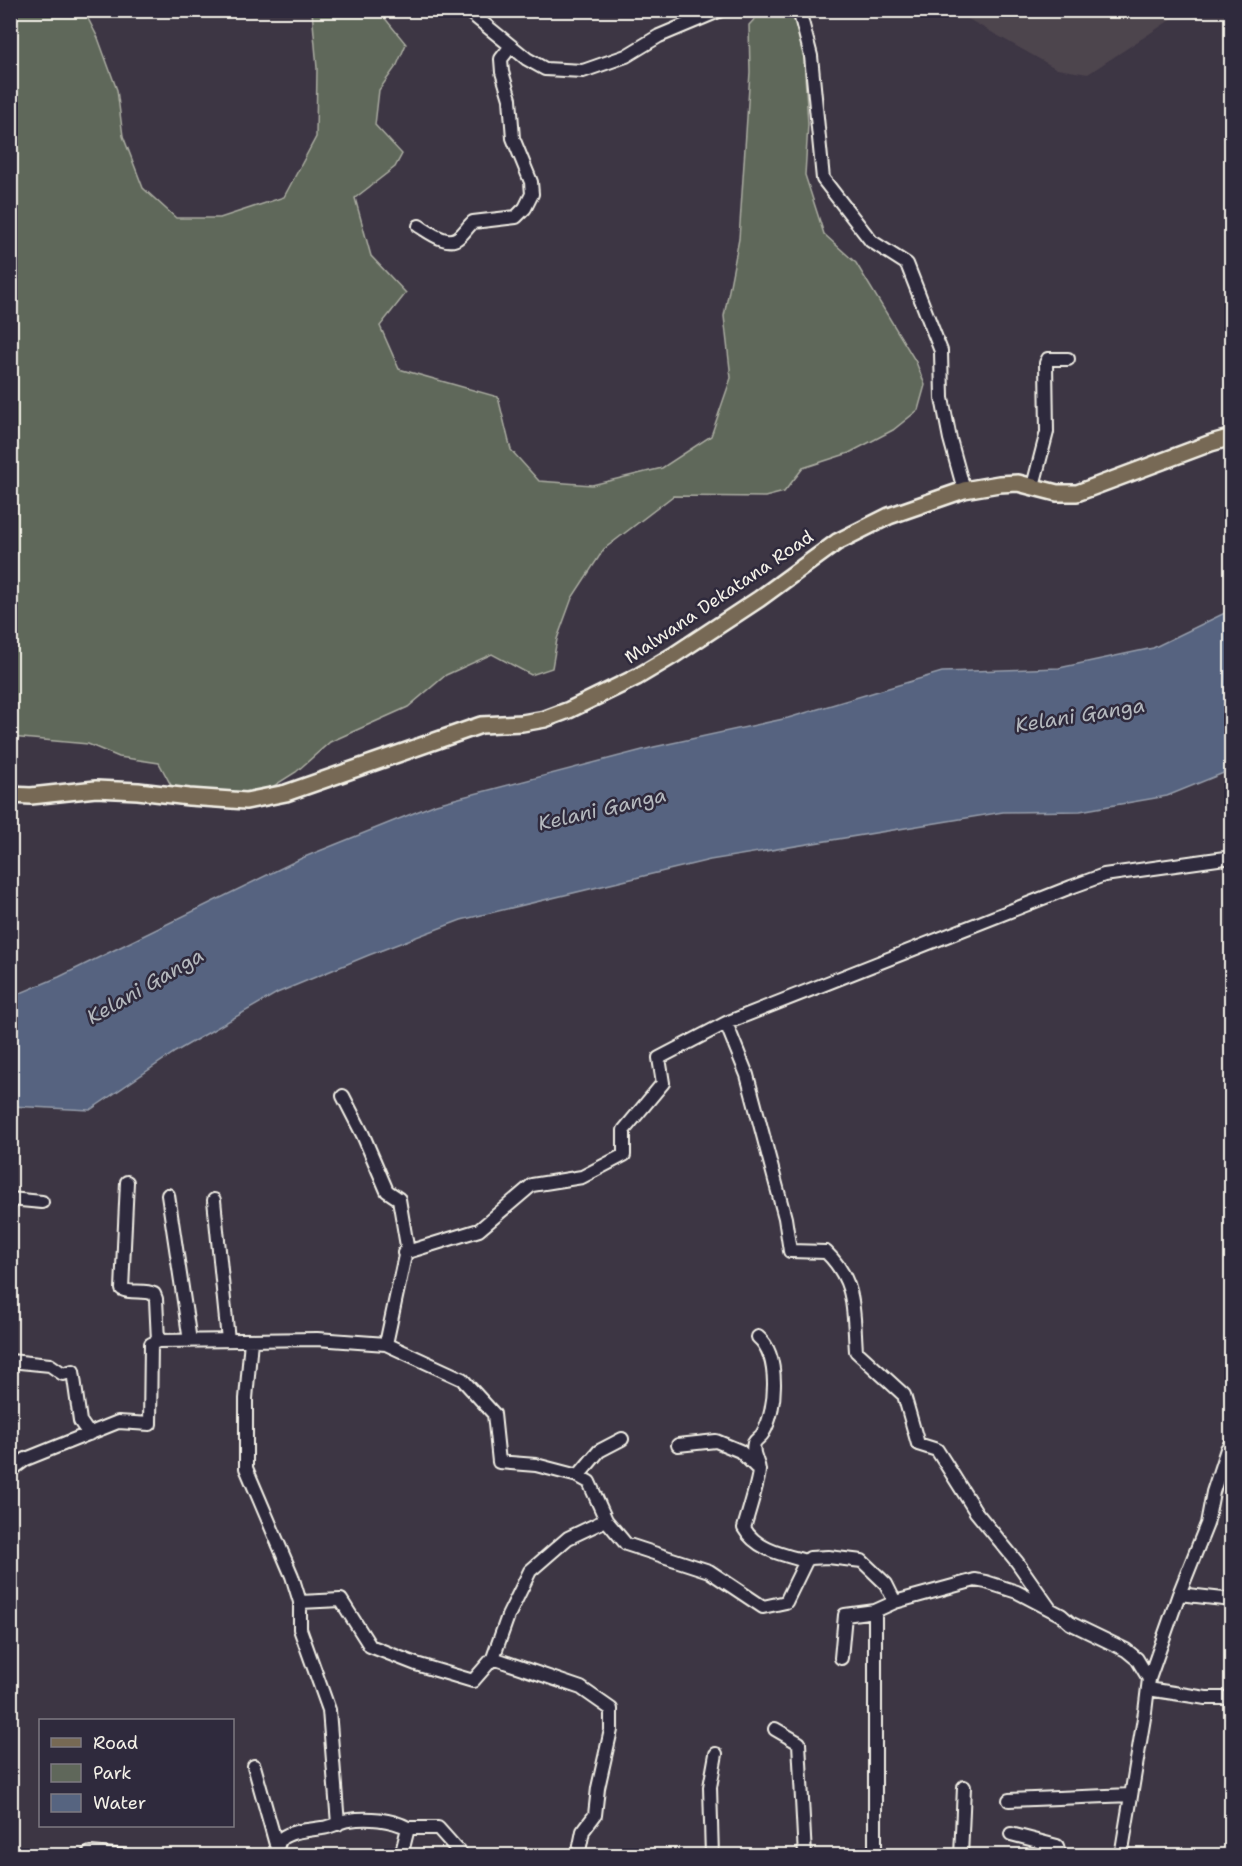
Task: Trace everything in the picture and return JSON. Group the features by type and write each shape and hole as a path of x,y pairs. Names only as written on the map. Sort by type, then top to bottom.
{"main road":[{"name":"Malwana Dekatana Road","path":"10,795 31,796 96,789 246,801 286,793 481,725 522,723 545,719 619,687 656,666 759,599 844,538 889,516 964,490 1018,483 1057,493 1077,493 1232,437"}],"street":[{"path":"467,10 527,59 545,69 583,71 626,56 659,36 721,10"},
{"path":"799,10 812,56 823,179 871,241 907,264 941,351 942,398 950,440 964,490"},
{"path":"419,226 437,237 451,240 458,238 473,222 516,217 528,204 533,189 513,138 510,99 501,67 503,54 511,46"},
{"path":"1033,486 1047,432 1046,363 1048,359 1068,359"},
{"path":"404,1253 479,1230 532,1185 582,1178 624,1155 624,1130 663,1083 659,1058 726,1023 1104,876 1232,857"},
{"path":"726,1023 747,1075 785,1218 790,1251 826,1252 839,1265 852,1292 856,1351 904,1395 918,1444 937,1449 976,1512 1017,1562 1050,1609"},
{"path":"343,1096 387,1191 399,1199 407,1246 386,1344"},
{"path":"127,1182 122,1289 149,1291 154,1294 159,1341"},
{"path":"168,1195 190,1341"},
{"path":"10,1199 42,1202"},
{"path":"214,1200 228,1340"},
{"path":"758,1337 765,1345 774,1370 772,1407 763,1432 754,1444 753,1456 759,1470 744,1528 750,1539 776,1553 806,1561"},
{"path":"10,1471 26,1460 118,1422 150,1424 151,1344 159,1341 317,1339 386,1344 462,1379 494,1414 499,1462 536,1465 578,1476 589,1482 606,1520 626,1544 709,1571 763,1607 786,1602 806,1561 810,1558 828,1557 861,1561 886,1584 895,1602"},
{"path":"250,1340 246,1399 246,1468 292,1576 300,1602 300,1629 330,1710 338,1824"},
{"path":"10,1361 50,1365 63,1374 73,1371 80,1421 89,1434"},
{"path":"578,1476 599,1450 622,1439"},
{"path":"678,1445 716,1441 740,1451 759,1470"},
{"path":"1121,1856 1149,1684 1179,1594 1207,1524 1213,1492 1227,1449 1232,1442"},
{"path":"300,1602 341,1600 370,1646 416,1664 474,1681 493,1658 508,1616 530,1571 568,1538 606,1520"},
{"path":"841,1658 845,1615 875,1611 895,1602 975,1580 1017,1592 1050,1609 1070,1623 1126,1650 1137,1659 1149,1684"},
{"path":"1179,1594 1232,1600"},
{"path":"874,1856 875,1611"},
{"path":"493,1658 581,1688 611,1709 611,1730 598,1788 595,1815 583,1831 578,1856"},
{"path":"1149,1684 1206,1698 1232,1698"},
{"path":"775,1729 799,1743 805,1856"},
{"path":"712,1856 710,1787 716,1754"},
{"path":"254,1766 277,1852"},
{"path":"961,1856 964,1787"},
{"path":"1009,1800 1131,1795"},
{"path":"277,1852 284,1837 348,1820 369,1820 399,1823 408,1828 438,1828 463,1856"},
{"path":"401,1856 408,1828"},
{"path":"1011,1833 1057,1846 1060,1856"},
{"path":"86,1856 90,1853 127,1856"}],"shaded area":[{"path":"1184,10 1088,74 1057,69 954,11"}],"green space":[{"path":"11,10 84,11 98,38 117,90 123,136 143,188 176,218 220,218 284,197 316,137 317,68 312,11 379,11 406,44 397,65 379,90 375,125 402,154 395,167 355,198 371,256 406,293 380,326 399,369 498,397 511,450 539,481 592,485 662,468 711,436 731,378 724,316 739,239 750,72 749,25 762,11 792,11 803,41 808,124 805,175 824,234 856,263 916,362 925,385 918,410 893,430 849,453 803,468 784,492 765,497 673,496 604,549 572,598 557,639 552,668 531,675 492,654 446,675 408,707 330,742 296,772 269,789 237,794 172,787 159,763 119,757 88,744 11,737 10,70 14,66 17,32"}],"water":[{"name":"Kelani Ganga","path":"1231,610 1231,770 1167,796 1080,811 1003,812 710,860 461,920 277,993 175,1052 90,1110 11,1106 11,997 59,977 302,858 436,804 654,747 788,718 942,672 1059,668 1153,648"}]}
